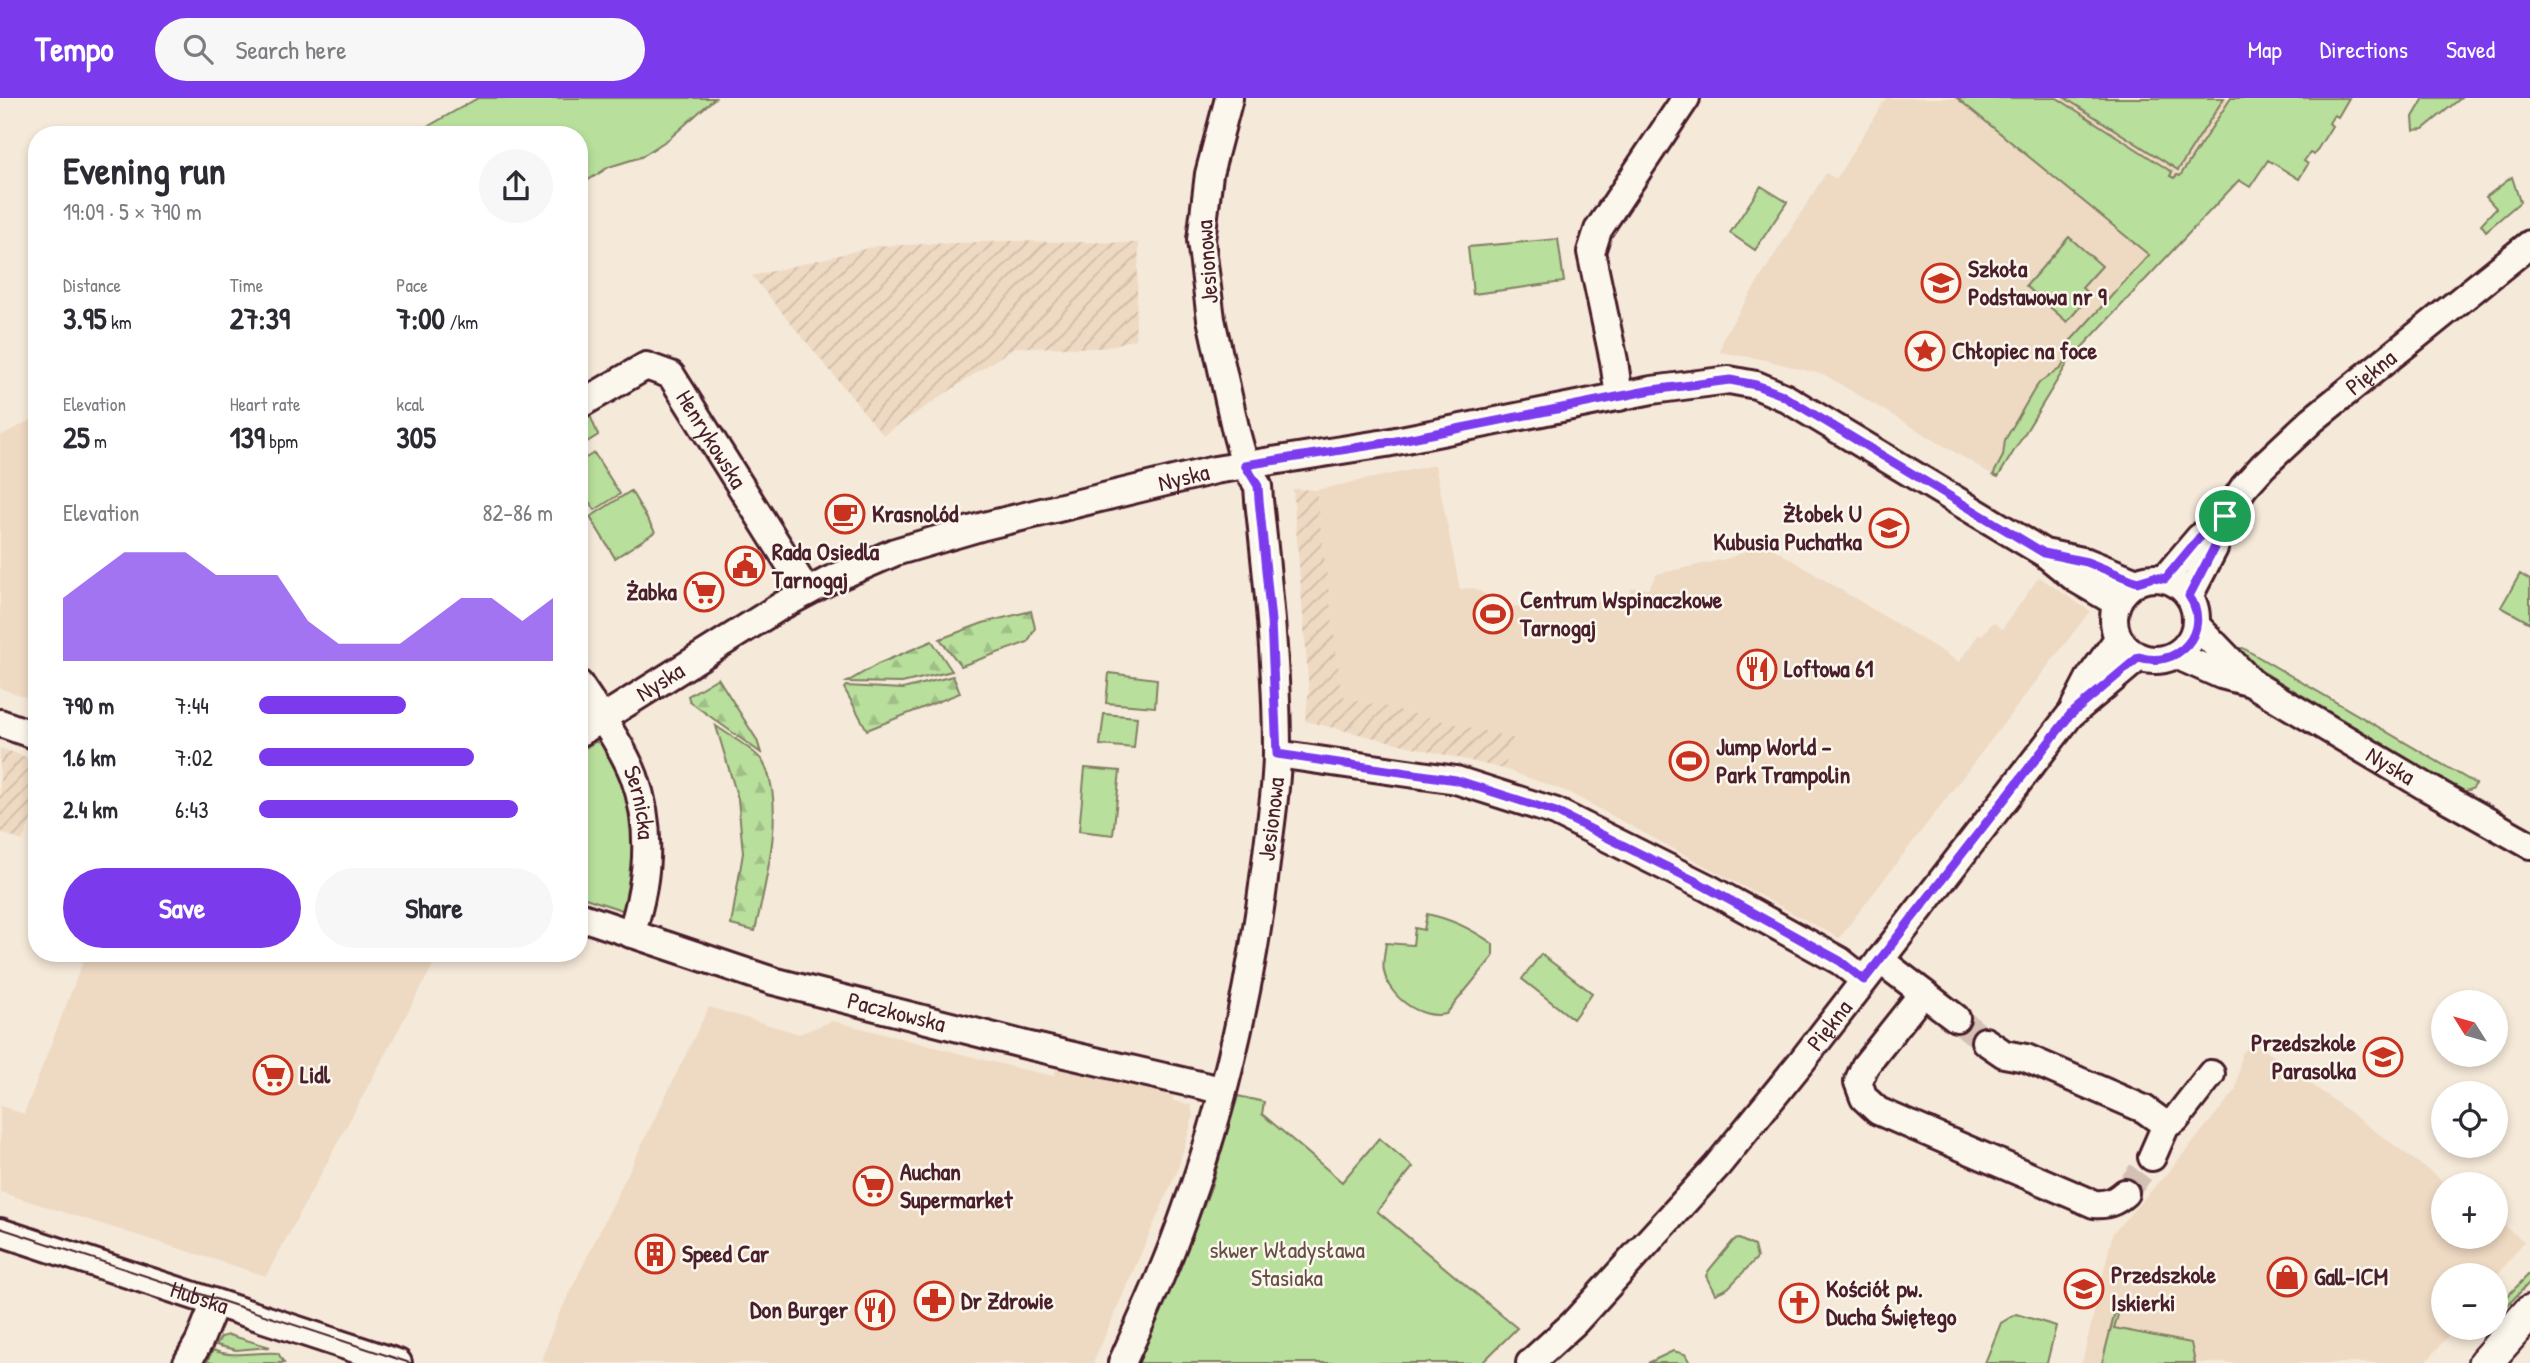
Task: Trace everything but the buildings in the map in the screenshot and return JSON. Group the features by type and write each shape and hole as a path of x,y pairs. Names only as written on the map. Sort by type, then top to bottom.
{"main road":[{"path":"2486,1363 2530,1312"}],"street":[{"name":"Jesionowa","path":"1122,1363 1187,1209 1208,1144 1238,1031 1254,951 1277,754 1271,621 1258,486 1245,465 1236,432 1211,319 1200,240 1209,174 1230,98"},
{"path":"1619,397 1615,361 1591,252 1598,230 1686,98"},
{"name":"Piękna","path":"2165,579 2199,538 2225,516 2254,476 2299,431 2530,244"},
{"name":"Henrykowska","path":"588,400 646,366 671,375 807,592"},
{"name":"Nyska","path":"588,728 807,592 895,552 984,526 1188,475 1386,443 1652,390 1730,380 1773,391 2044,553 2076,579 2117,603"},
{"name":"Piękna","path":"2189,596 2214,548 2225,516"},
{"name":"Nyska","path":"2044,553 2087,562 2137,582"},
{"path":"2154,577 2165,579 2177,584 2189,596 2196,611 2196,625 2189,643 2176,655 2160,661 2139,657 2127,650 2118,639 2113,617 2117,603 2122,594 2137,582 2154,577"},
{"name":"Nyska","path":"2196,625 2253,684"},
{"name":"Piękna","path":"1530,1363 1574,1323 1717,1166 1802,1061 2070,715 2089,679 2118,639"},
{"name":"Nyska","path":"2176,655 2221,675 2253,684 2530,845"},
{"name":"Piękna","path":"2070,715 2139,657"},
{"name":"Sernicka","path":"588,698 629,766 642,809 647,851 642,892 631,934"},
{"path":"0,723 28,733"},
{"path":"1277,754 1456,780 1556,812 1697,882 1840,961 1872,970 1923,993 1956,1018"},
{"name":"Paczkowska","path":"588,919 781,983 1026,1045 1222,1090"},
{"path":"1923,993 1866,1066 1858,1082 1864,1098 1878,1111 2094,1204 2106,1205 2125,1193"},
{"path":"1985,1041 2004,1054 2026,1058 2144,1109 2166,1125"},
{"path":"2152,1157 2166,1125 2176,1119 2211,1074"},
{"name":"Hubska","path":"0,1233 398,1363"},
{"path":"187,1363 215,1303"},
{"name":"Piękna","path":"1562,1363 1574,1323"}],"shaded area":[{"name":"Szkoła Podstawowa nr 9","path":"1886,98 2297,98 2063,349 2069,353 2066,361 2005,440 2003,456 1993,475 1825,375 1720,352 1724,336 1826,173 1836,179"},
{"path":"1008,241 1139,243 1135,339 1103,348 1015,347 883,435 752,276 877,246"},
{"path":"28,422 28,698 0,688 0,436"},
{"path":"1435,465 1460,589 1474,588 1507,607 1624,601 1632,588 1648,589 1657,574 1726,559 1743,553 1750,547 1767,545 1959,662 1979,634 1982,635 1993,622 2002,629 2039,577 2090,611 1839,938 1568,792 1504,769 1512,738 1342,696 1316,490"},
{"path":"1293,489 1316,490 1342,696 1513,738 1504,769 1305,721 1309,691"},
{"path":"0,748 28,758 28,827 22,841 0,832"},
{"path":"83,962 435,962 266,1276 0,1192 0,1106 24,1114"},
{"path":"709,1007 799,1034 833,1021 1054,1076 1057,1066 1171,1092 1173,1101 1191,1105 1193,1117 1177,1171 1093,1363 542,1361 554,1325"},
{"path":"2253,1041 2431,1172 2431,1249 2508,1249 2508,1229 2524,1241 2507,1263 2431,1263 2431,1340 2445,1340 2425,1363 2082,1363 2113,1233 2170,1170 2236,1090 2241,1055"}],"green space":[{"path":"478,98 715,98 670,138 641,157 609,167 588,180 588,126 429,126"},
{"path":"1957,98 2057,98 2172,172 2170,176 2174,178 2180,176 2231,98 2349,98 2338,117 2334,115 2329,123 2332,126 2314,155 2310,153 2304,161 2308,164 2299,179 2268,160 2250,187 2239,180 2069,361 1998,477 1993,475 2003,456 2005,440 2034,390 2040,382 2061,368 2069,354 2063,349 2149,255"},
{"path":"2065,98 2224,98 2178,170"},
{"path":"2424,98 2461,98 2423,129 2414,130 2413,117"},
{"path":"2512,177 2520,202 2486,231 2481,224 2496,208 2486,197"},
{"path":"1761,186 1787,202 1755,250 1730,233"},
{"path":"2069,237 2102,266 2082,288 2090,295 2067,322 2026,286"},
{"path":"1558,239 1564,282 1473,294 1468,247"},
{"path":"590,415 598,435 588,441"},
{"path":"594,453 620,494 595,510 588,500 588,457"},
{"path":"631,491 655,532 615,558 590,517"},
{"path":"2520,574 2530,580 2530,623 2501,607"},
{"path":"1031,611 1035,628 1028,642 961,666 940,639 983,623"},
{"path":"932,641 952,671 902,683 847,682 878,664"},
{"path":"2243,648 2476,784 2472,789 2463,792 2235,655 2238,649"},
{"path":"1109,673 1157,679 1155,707 1106,703"},
{"path":"953,676 960,693 867,730 844,688 903,689"},
{"path":"718,678 757,740 761,753 690,702 688,696"},
{"path":"1104,714 1137,717 1134,748 1100,745"},
{"path":"716,726 760,758 770,780 774,822 772,845 755,931 731,925 743,853 738,799"},
{"path":"595,742 609,747 634,811 637,858 626,906 622,910 588,899 588,746"},
{"path":"1085,768 1120,771 1113,835 1079,831"},
{"path":"1427,914 1462,925 1493,944 1493,957 1446,1014 1426,1013 1407,1004 1392,990 1384,971 1386,943 1413,945 1415,928 1424,930"},
{"path":"1541,954 1592,993 1573,1019 1522,979"},
{"name":"skwer Władysława Stasiaka","path":"1238,1096 1264,1102 1262,1114 1342,1182 1379,1138 1413,1167 1377,1211 1517,1328 1482,1363 1136,1363 1177,1275 1211,1187"},
{"path":"1739,1239 1754,1246 1757,1258 1728,1288 1715,1294 1706,1276 1734,1240"},
{"path":"2530,1273 2530,1282 2508,1305 2508,1296"},
{"path":"2115,1312 2118,1315 2114,1328 2191,1343 2195,1363 2102,1363"},
{"path":"2016,1314 2056,1326 2047,1363 1985,1363 2001,1323"},
{"path":"229,1335 270,1347 236,1350 216,1345 221,1337"},
{"path":"213,1350 237,1354 278,1353 284,1363 211,1363 207,1361"},
{"path":"1673,1351 1685,1354 1690,1363 1648,1363"}],"tunnel":[{"path":"1956,1018 1985,1041"},
{"path":"2125,1193 2152,1157"}],"tram line":[{"path":"0,1228 410,1363"}],"place":[{"name":"Szkoła Podstawowa nr 9","path":"1941,283"},
{"name":"Chłopiec na foce","path":"1925,351"},
{"name":"Krasnolód","path":"845,514"},
{"name":"Żłobek U Kubusia Puchatka","path":"1889,528"},
{"name":"Rada Osiedla Tarnogaj","path":"745,566"},
{"name":"Żabka","path":"704,592"},
{"name":"Centrum Wspinaczkowe Tarnogaj","path":"1493,614"},
{"name":"Loftowa 61","path":"1757,669"},
{"name":"Jump World – Park Trampolin","path":"1689,761"},
{"name":"Przedszkole Parasolka","path":"2383,1057"},
{"name":"Lidl","path":"273,1075"},
{"name":"Auchan Supermarket","path":"873,1186"},
{"name":"Speed Car","path":"655,1254"},
{"name":"Gall-ICM","path":"2287,1277"},
{"name":"Przedszkole Iskierki","path":"2084,1289"},
{"name":"Dr Zdrowie","path":"934,1301"},
{"name":"Kościół pw. Ducha Świętego","path":"1799,1303"},
{"name":"Don Burger","path":"875,1310"}],"route":[{"path":"1730,380 1756,385 1780,394 2044,553 2087,562 2137,582 2154,577 2165,579 2199,538 2225,516 2214,548 2189,596 2196,611 2196,622 2189,643 2171,658 2160,661 2139,657 2070,715 2044,745 1864,980 1840,961 1697,882 1556,812 1456,780 1277,754 1271,621 1258,486 1245,465 1386,443 1652,390 1730,380"}]}
